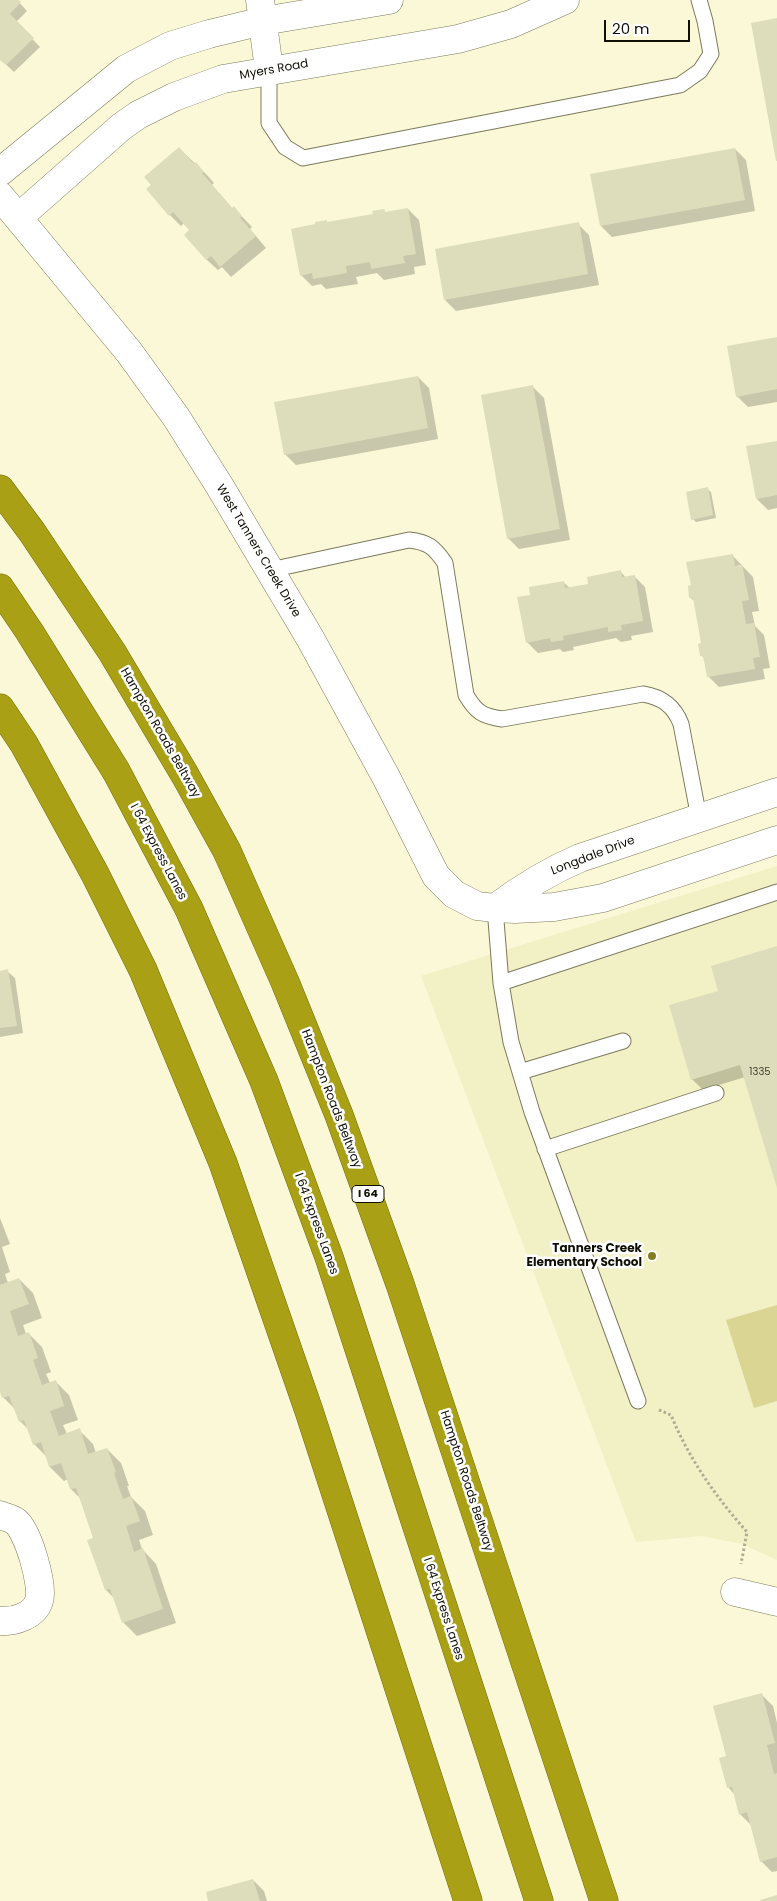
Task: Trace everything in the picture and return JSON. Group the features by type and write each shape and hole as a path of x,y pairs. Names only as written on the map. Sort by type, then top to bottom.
{"highway":[{"name":"Hampton Roads Beltway","path":"0,489 32,532 112,652 185,775 227,851 285,982 339,1115 400,1284 604,1901"},
{"name":"I 64 Express Lanes","path":"0,588 29,631 120,780 189,909 264,1081 328,1257 539,1901"},
{"path":"0,708 24,744 95,874 143,970 223,1163 309,1411 468,1901"}],"street":[{"path":"0,172 126,69 170,46 209,34 262,11 389,0"},
{"name":"Myers Road","path":"18,217 121,127 138,115 174,97 223,79 458,39 511,24 565,0"},
{"path":"262,11 269,70"},
{"name":"West Tanners Creek Drive","path":"0,196 128,352 176,417 310,638 381,768 436,876 454,894 477,906 494,908"},
{"name":"Longdale Drive","path":"494,908 528,883 580,858 777,792"},
{"path":"494,908 554,907 603,898 777,840"},
{"path":"0,1515 15,1521 25,1536 40,1584 39,1602 27,1615 11,1622 0,1621"},
{"path":"735,1592 777,1602"}],"lane":[{"path":"269,70 269,122 285,147 303,158 680,84 700,71 711,54 699,0"},
{"path":"270,570 409,540 422,542 436,550 445,563 466,695 474,708 487,717 502,718 643,694 656,696 670,706 678,716 681,724 700,818"},
{"path":"501,983 777,892"},
{"path":"494,908 501,983 512,1042 520,1072 532,1112 638,1401"},
{"path":"520,1072 623,1041"},
{"path":"546,1149 716,1094"}],"path":[{"path":"638,1401 671,1415 679,1436 700,1471 714,1492 747,1532 735,1592"}],"shaded area":[{"name":"Tanners Creek Elementary School","path":"777,866 777,1560 742,1544 702,1536 636,1542 421,976"},
{"path":"777,1305 777,1401 754,1408 726,1320"}],"building":[{"path":"0,0 19,0 21,2 10,14 34,38 6,65 0,60"},
{"path":"777,18 777,161 776,161 751,23"},
{"path":"179,147 194,164 196,162 204,172 202,173 232,208 234,206 242,216 240,218 256,236 220,267 211,256 206,260 184,235 189,230 173,212 169,216 146,189 151,185 144,177"},
{"path":"735,148 745,200 600,226 590,174"},
{"path":"408,208 416,254 403,256 405,263 371,269 370,262 346,266 347,273 313,279 312,273 300,276 291,229 315,224 315,222 327,220 327,222 373,214 372,211 384,209 385,212"},
{"path":"579,222 588,274 444,300 435,249"},
{"path":"777,337 777,389 736,397 727,346"},
{"path":"418,376 428,428 284,455 274,402"},
{"path":"533,385 560,529 507,539 481,395"},
{"path":"777,441 777,495 756,499 746,446"},
{"path":"708,487 713,515 691,520 686,492"},
{"path":"733,554 735,566 742,564 749,600 742,601 746,624 754,623 760,657 753,658 755,669 707,677 703,656 700,656 698,644 701,643 693,598 689,598 688,586 691,585 686,562"},
{"path":"621,570 622,577 635,575 643,621 621,625 622,630 608,632 608,627 563,636 564,640 551,642 550,638 526,643 517,597 530,595 529,587 564,581 565,588 588,584 587,577"},
{"path":"777,946 777,1188 740,1065 691,1080 669,1005 718,991 711,966"},
{"path":"8,969 17,1026 0,1028 0,971"},
{"path":"19,1278 29,1304 10,1311 18,1336 29,1332 38,1358 33,1360 42,1385 56,1380 64,1406 50,1411 59,1436 80,1428 88,1454 107,1448 123,1499 131,1496 140,1521 126,1526 134,1552 143,1548 163,1609 122,1623 110,1589 105,1590 87,1540 93,1538 76,1488 70,1489 61,1463 49,1467 41,1442 33,1445 24,1420 19,1422 9,1396 2,1398 0,1392 0,1285"},
{"path":"762,1693 775,1743 767,1745 774,1774 777,1773 777,1857 760,1862 747,1812 739,1815 732,1787 727,1788 719,1758 726,1756 713,1706"},
{"path":"253,1879 260,1901 208,1901 206,1892"},
{"path":"777,1895 777,1901 760,1901 760,1900"}],"place":[{"name":"Tanners Creek Elementary School","path":"652,1256"}]}
